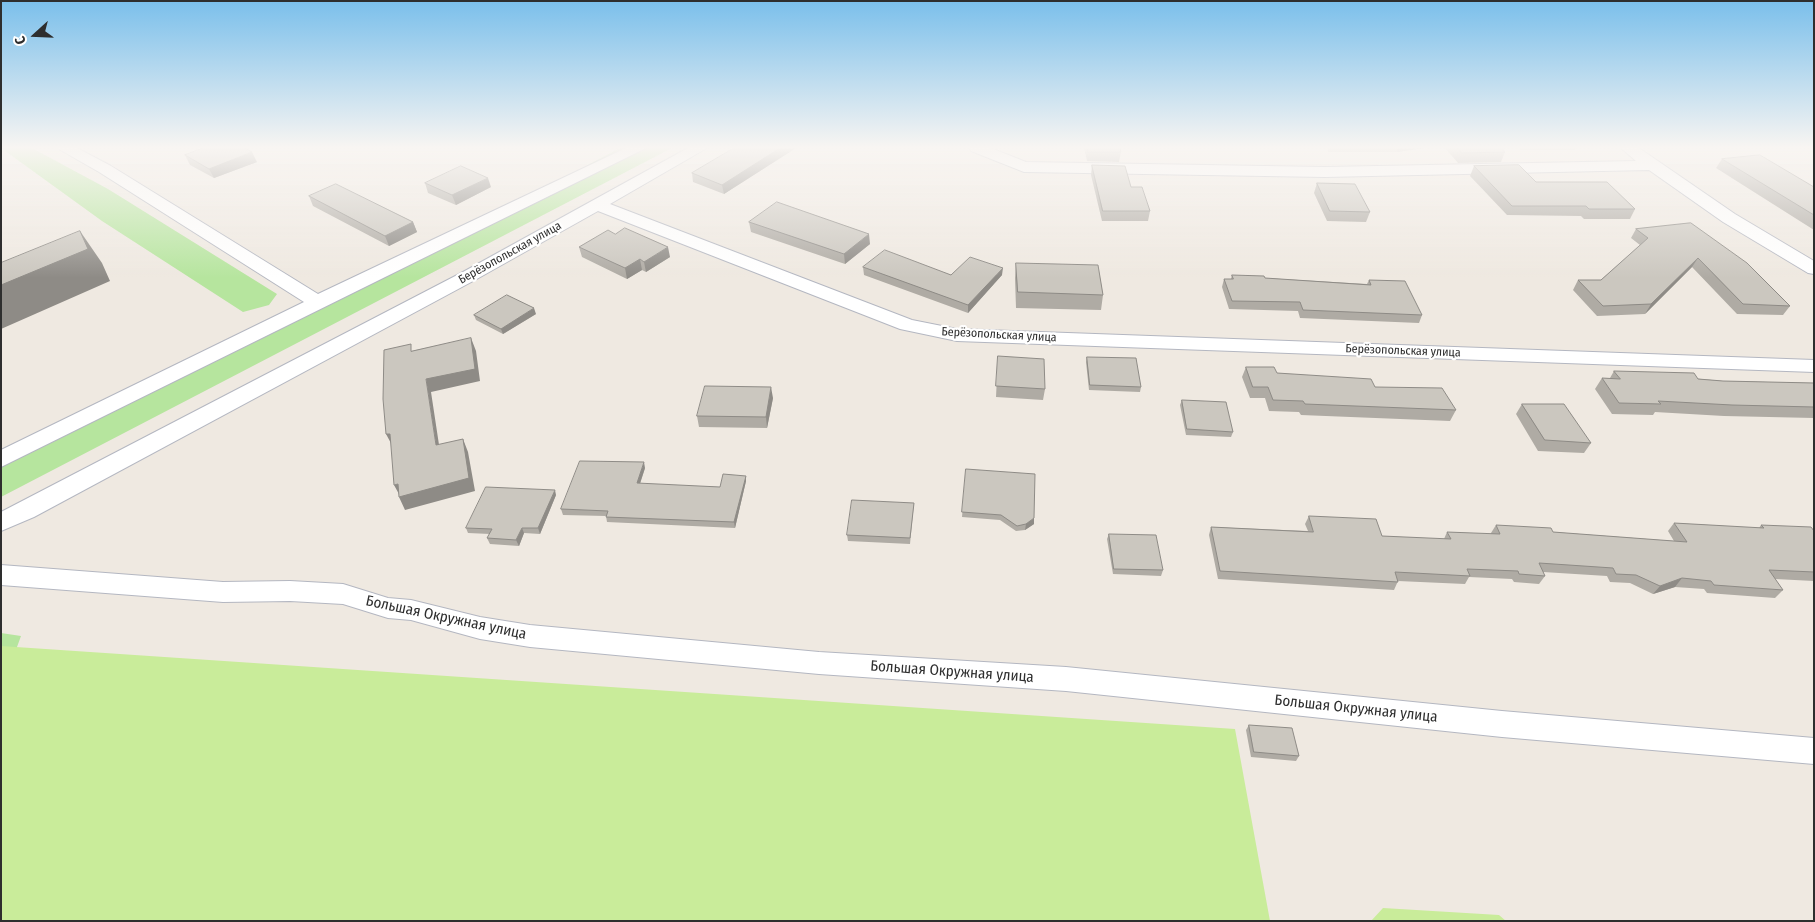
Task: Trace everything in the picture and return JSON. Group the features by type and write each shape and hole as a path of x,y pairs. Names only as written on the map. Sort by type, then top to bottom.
{"street":[{"path":"140,191 317,302"},
{"path":"1,459 317,302 548,191"},
{"path":"597,205 622,191"},
{"path":"1689,191 1729,218 1814,269"},
{"name":"Берёзопольская улица","path":"1,522 26,511 470,276 597,205 907,326 957,335 1814,366"},
{"name":"Большая Окружная улица","path":"1,575 94,584 223,592 290,590 343,594 388,608 410,610 480,628 530,636 819,663 1066,679 1502,724 1814,751"}],"green space":[{"path":"61,191 111,191 277,294 269,305 243,312 102,221"},
{"path":"538,191 589,191 1,497 1,464 314,309"},
{"path":"1,633 21,636 1,691"},
{"path":"1,646 1235,729 1270,921 1,921"},
{"path":"1383,908 1499,915 1506,921 1371,921"}],"building":[{"path":"320,191 350,191 413,222 385,236 309,196"},
{"path":"443,191 460,191 452,195"},
{"path":"1098,191 1143,191 1150,211 1103,211"},
{"path":"1321,191 1359,191 1370,212 1330,211"},
{"path":"1498,191 1616,191 1635,209 1589,209 1586,206 1512,206"},
{"path":"1775,191 1814,191 1814,215"},
{"path":"777,202 869,234 844,254 749,222"},
{"path":"1691,223 1747,263 1790,306 1743,304 1698,258 1651,304 1603,306 1578,280 1601,280 1648,238 1636,229"},
{"path":"625,228 668,247 644,262 640,259 625,268 579,247 608,230 615,234"},
{"path":"80,231 88,249 1,285 1,263"},
{"path":"885,250 951,275 970,257 1003,268 968,305 863,267"},
{"path":"1016,263 1098,265 1103,295 1018,292"},
{"path":"1232,275 1371,285 1369,280 1405,281 1422,315 1303,310 1300,302 1232,301 1224,279 1233,279"},
{"path":"507,295 534,308 501,329 474,315"},
{"path":"471,338 475,369 426,379 436,445 463,439 469,478 399,497 398,484 394,485 390,434 386,434 383,399 384,350 411,344 411,351"},
{"path":"998,356 1044,359 1045,389 996,386"},
{"path":"1087,357 1136,358 1141,387 1090,385"},
{"path":"1246,367 1274,367 1277,373 1371,379 1375,387 1442,388 1456,410 1305,404 1303,401 1273,400 1268,387 1253,387"},
{"path":"1614,371 1694,373 1698,379 1723,381 1814,383 1814,407 1658,401 1661,404 1619,403 1602,378 1620,379"},
{"path":"705,386 771,387 766,417 697,416"},
{"path":"1182,400 1226,402 1233,432 1187,429"},
{"path":"1522,404 1564,404 1591,443 1545,440"},
{"path":"580,461 644,462 637,483 720,487 723,474 746,476 734,522 606,517 608,511 561,509"},
{"path":"966,469 1035,474 1034,518 1026,524 1017,526 1001,515 962,512"},
{"path":"486,487 555,490 538,528 522,528 516,540 487,538 492,529 466,528"},
{"path":"852,500 914,503 910,538 847,535"},
{"path":"1309,516 1376,519 1382,536 1451,539 1447,532 1500,534 1496,525 1551,528 1553,532 1687,542 1674,523 1764,528 1761,525 1811,527 1814,531 1814,572 1769,570 1783,590 1714,585 1711,581 1682,578 1660,586 1636,575 1616,574 1613,568 1539,563 1545,576 1519,574 1518,571 1467,569 1470,576 1395,572 1398,582 1220,571 1211,527 1313,532"},
{"path":"1109,534 1156,535 1163,570 1114,569"},
{"path":"1249,725 1292,728 1299,756 1254,752"}]}
